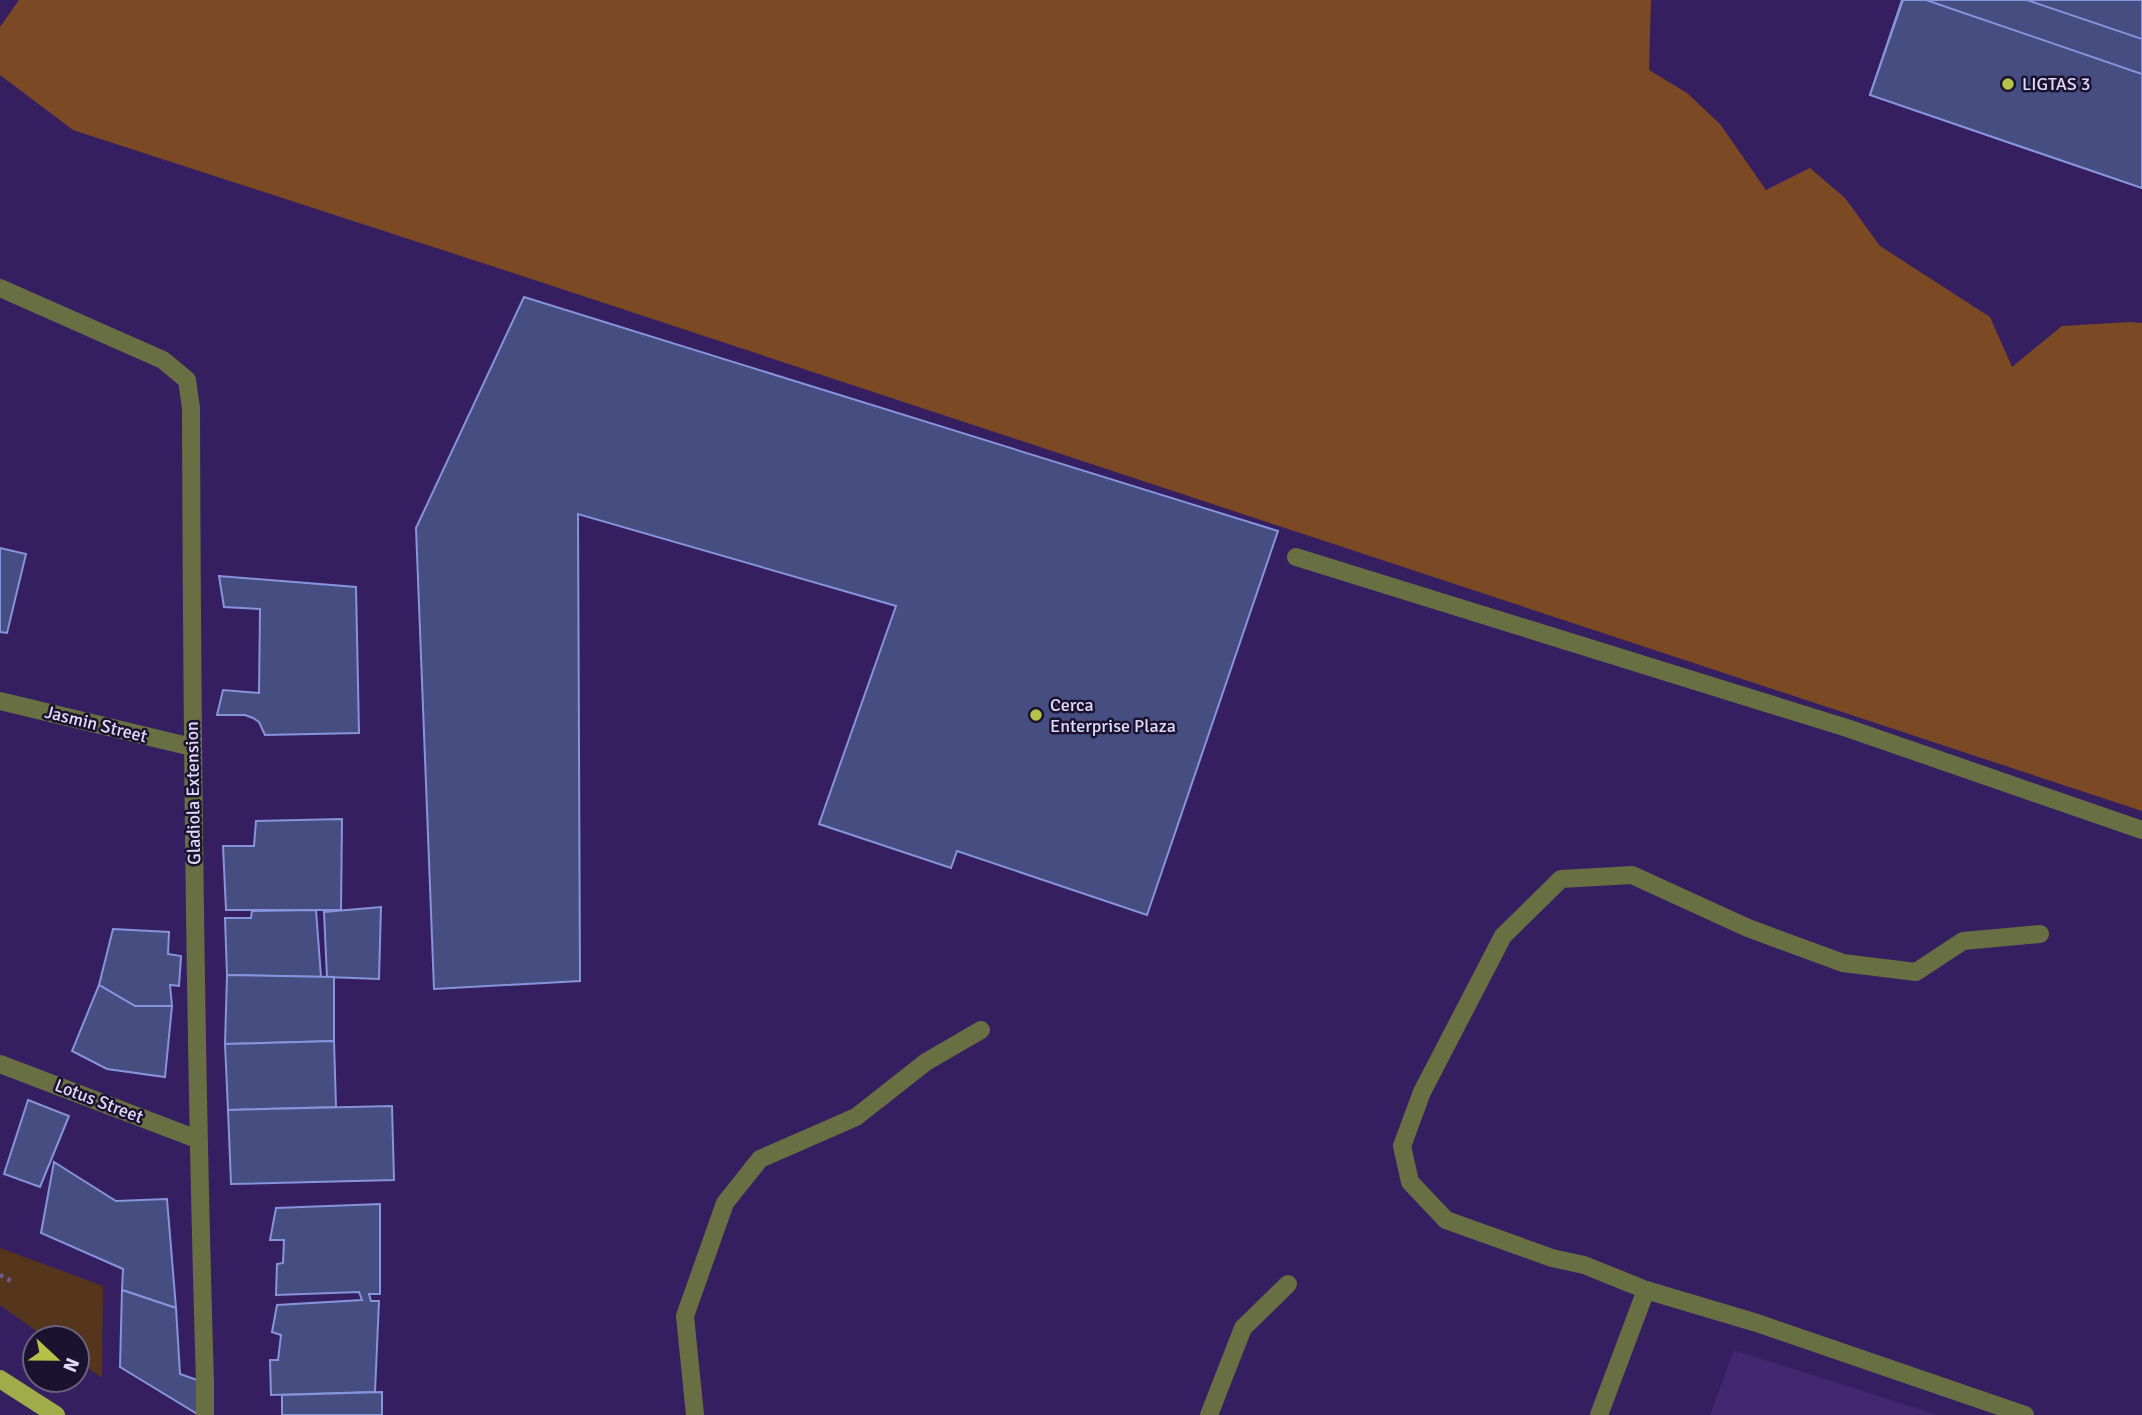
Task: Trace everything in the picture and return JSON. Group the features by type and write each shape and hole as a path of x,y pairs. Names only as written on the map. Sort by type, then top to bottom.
{"main road":[{"path":"0,1379 56,1415"}],"street":[{"name":"Gladiola Extension","path":"0,288 163,360 187,380 191,408 197,1139 205,1415"},
{"path":"1296,557 1847,728 2142,830"},
{"name":"Jasmin Street","path":"0,701 192,747"},
{"path":"2025,1415 1757,1323 1646,1290 1584,1265 1552,1258 1446,1220 1410,1182 1402,1146 1422,1091 1503,936 1561,879 1632,875 1748,928 1843,962 1916,972 1963,941 2040,934"},
{"path":"695,1415 685,1317 725,1203 760,1159 856,1117 926,1062 981,1030"},
{"name":"Lotus Street","path":"0,1064 197,1139"},
{"path":"1209,1415 1243,1328 1288,1284"},
{"path":"1599,1415 1646,1290"}],"path":[{"path":"0,1275 15,1283"}],"shaded area":[{"path":"19,0 1651,0 1649,70 1687,93 1720,124 1766,190 1810,168 1845,198 1880,246 1990,317 2012,367 2062,326 2142,323 2142,811 73,130 0,75 0,27"},
{"path":"0,1248 103,1286 102,1378 91,1370 91,1324 26,1324 0,1305"},
{"path":"1734,1350 1938,1415 1710,1415"}],"building":[{"name":"LIGTAS 3","path":"1902,0 2142,0 2142,188 1870,95"},
{"name":"LIGTAS 3","path":"1903,0 1926,0 2142,74 2142,188 1870,95"},
{"name":"LIGTAS 3","path":"2027,0 2142,0 2142,39"},
{"name":"Cerca Enterprise Plaza","path":"524,297 1278,531 1147,915 957,851 951,868 819,824 896,606 578,514 580,981 434,989 416,528"},
{"path":"0,548 26,554 7,633 0,632"},
{"path":"219,576 356,587 359,733 265,735 259,722 253,718 245,715 217,715 223,690 259,693 260,609 224,607"},
{"path":"342,819 341,910 226,910 223,846 254,846 256,821"},
{"path":"381,907 379,979 327,977 324,912"},
{"path":"316,910 321,977 227,975 225,918 251,918 252,911"},
{"path":"113,929 169,932 168,954 181,956 179,986 170,985 172,1006 135,1006 99,985"},
{"path":"227,975 334,977 334,1041 225,1044"},
{"path":"99,985 135,1006 172,1006 165,1077 107,1069 72,1051"},
{"path":"334,1041 336,1107 228,1110 225,1044"},
{"path":"28,1100 69,1116 40,1187 4,1174"},
{"path":"392,1106 394,1180 231,1184 228,1110"},
{"path":"54,1162 116,1201 167,1199 176,1308 122,1290 123,1269 41,1233"},
{"path":"380,1204 380,1294 369,1294 371,1301 379,1301 375,1392 271,1395 270,1360 278,1360 281,1335 272,1332 277,1305 362,1300 359,1292 276,1295 277,1264 283,1263 284,1240 270,1240 276,1208"},
{"path":"122,1290 176,1308 180,1374 200,1381 199,1415 120,1367"},
{"path":"382,1392 382,1415 282,1415 282,1395"}],"place":[{"name":"LIGTAS 3","path":"2008,84"},
{"name":"Cerca Enterprise Plaza","path":"1036,715"}]}
